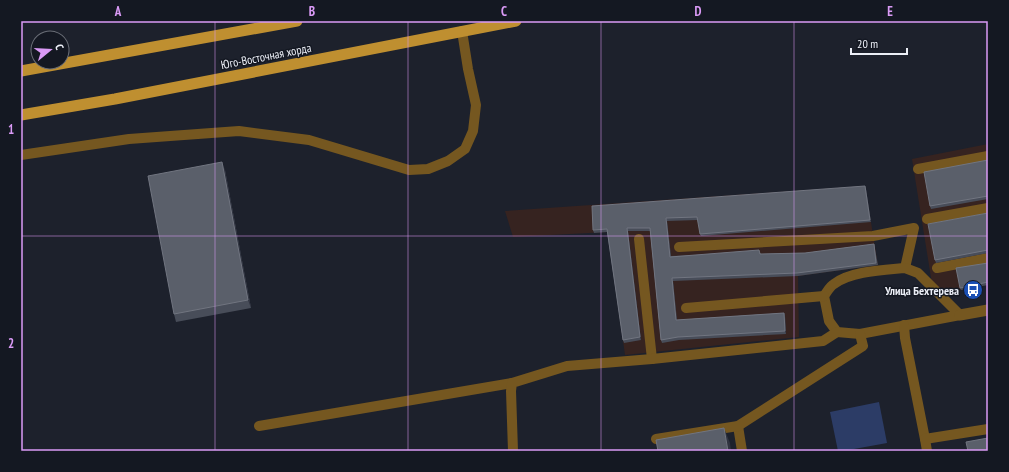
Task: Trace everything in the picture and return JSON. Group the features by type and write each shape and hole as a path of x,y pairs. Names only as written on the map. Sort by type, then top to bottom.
{"main road":[{"path":"21,71 298,21"},
{"name":"Юго-Восточная хорда","path":"21,115 115,99 516,21"}],"street":[{"path":"960,315 988,310"}],"lane":[{"path":"21,155 130,139 239,131 309,140 409,170 428,169 448,161 465,149 473,132 476,105 462,31"},
{"path":"918,169 988,156"},
{"path":"927,219 988,208"},
{"path":"679,247 873,236 914,228 905,268"},
{"path":"639,239 652,359"},
{"path":"937,268 988,258"},
{"path":"686,308 824,296 833,284 847,277 868,272 905,268 918,273 960,315"},
{"path":"824,296 829,321 837,332"},
{"path":"259,426 512,383 567,366 652,359 823,341 837,332 860,334 960,315"},
{"path":"904,325 905,338 927,451"},
{"path":"656,439 738,426 863,346 860,334"},
{"path":"512,383 513,451"},
{"path":"738,426 742,451"},
{"path":"925,439 988,429"}],"shaded area":[{"path":"988,144 988,285 944,292 932,284 912,159"},
{"path":"865,186 878,265 798,276 799,337 625,355 608,232 513,237 505,211"},
{"path":"879,402 887,443 838,451 830,412"}],"building":[{"path":"988,160 988,196 930,206 924,172"},
{"path":"222,162 248,300 174,314 148,176"},
{"path":"865,186 870,220 700,234 697,217 666,218 670,257 759,250 760,254 805,253 874,244 876,263 797,273 672,278 676,320 784,313 785,331 678,337 661,340 650,228 627,228 640,337 623,340 607,229 593,230 592,206"},
{"path":"988,213 988,250 935,260 928,224"},
{"path":"988,263 988,282 960,288 956,268"},
{"path":"724,428 728,451 658,451 656,440"},
{"path":"988,438 988,451 968,451 966,442"}],"place":[{"name":"Улица Бехтерева","path":"973,290"}]}
